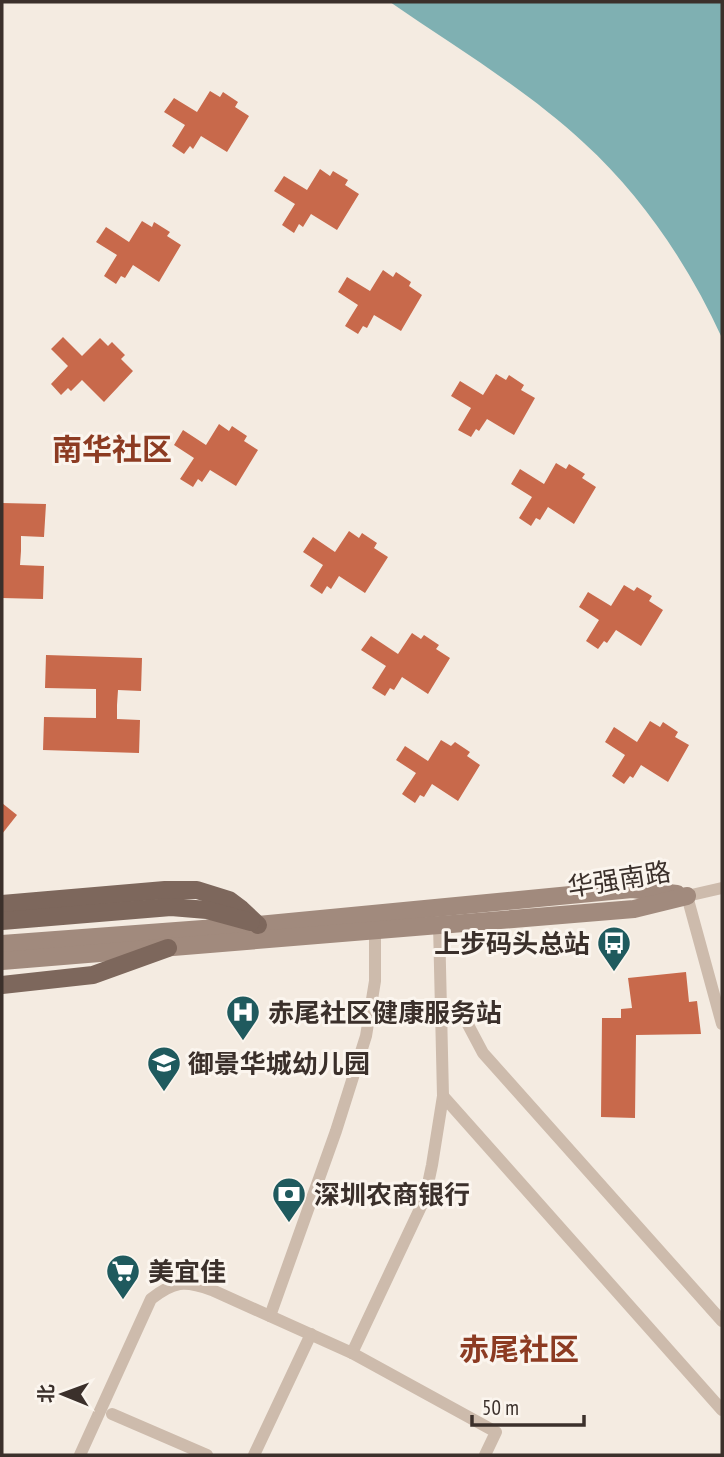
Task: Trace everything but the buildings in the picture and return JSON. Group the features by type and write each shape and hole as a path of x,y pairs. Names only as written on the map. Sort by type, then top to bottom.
{"main road":[{"name":"华强南路","path":"2,944 258,925 632,889 687,895"},
{"path":"2,904 165,890 197,890 229,900 258,925"},
{"name":"华强南路","path":"2,961 634,909 687,895"},
{"path":"2,921 171,907 207,910 258,925"},
{"path":"2,985 85,976 168,948"}],"street":[{"path":"722,888 687,895 722,1024"},
{"path":"352,1353 425,1198 443,1096 439,924"},
{"path":"270,1316 336,1131 366,1036 375,981 375,930"},
{"path":"441,1017 466,1019 483,1053 722,1321"},
{"path":"443,1096 722,1410"},
{"path":"79,1455 151,1298 167,1286 188,1282 212,1290 352,1353 496,1432 485,1455"},
{"path":"254,1455 311,1335"},
{"path":"113,1414 207,1455"}],"water":[{"path":"390,2 722,2 722,338 695,285 663,234 606,164 562,123 490,69"}],"place":[{"name":"上步码头总站","path":"614,973"},
{"name":"赤尾社区健康服务站","path":"243,1042"},
{"name":"御景华城幼儿园","path":"164,1093"},
{"name":"深圳农商银行","path":"289,1224"},
{"name":"美宜佳","path":"123,1301"}],"district":[{"name":"南华社区","path":"112,448"},
{"name":"赤尾社区","path":"519,1348"}]}
